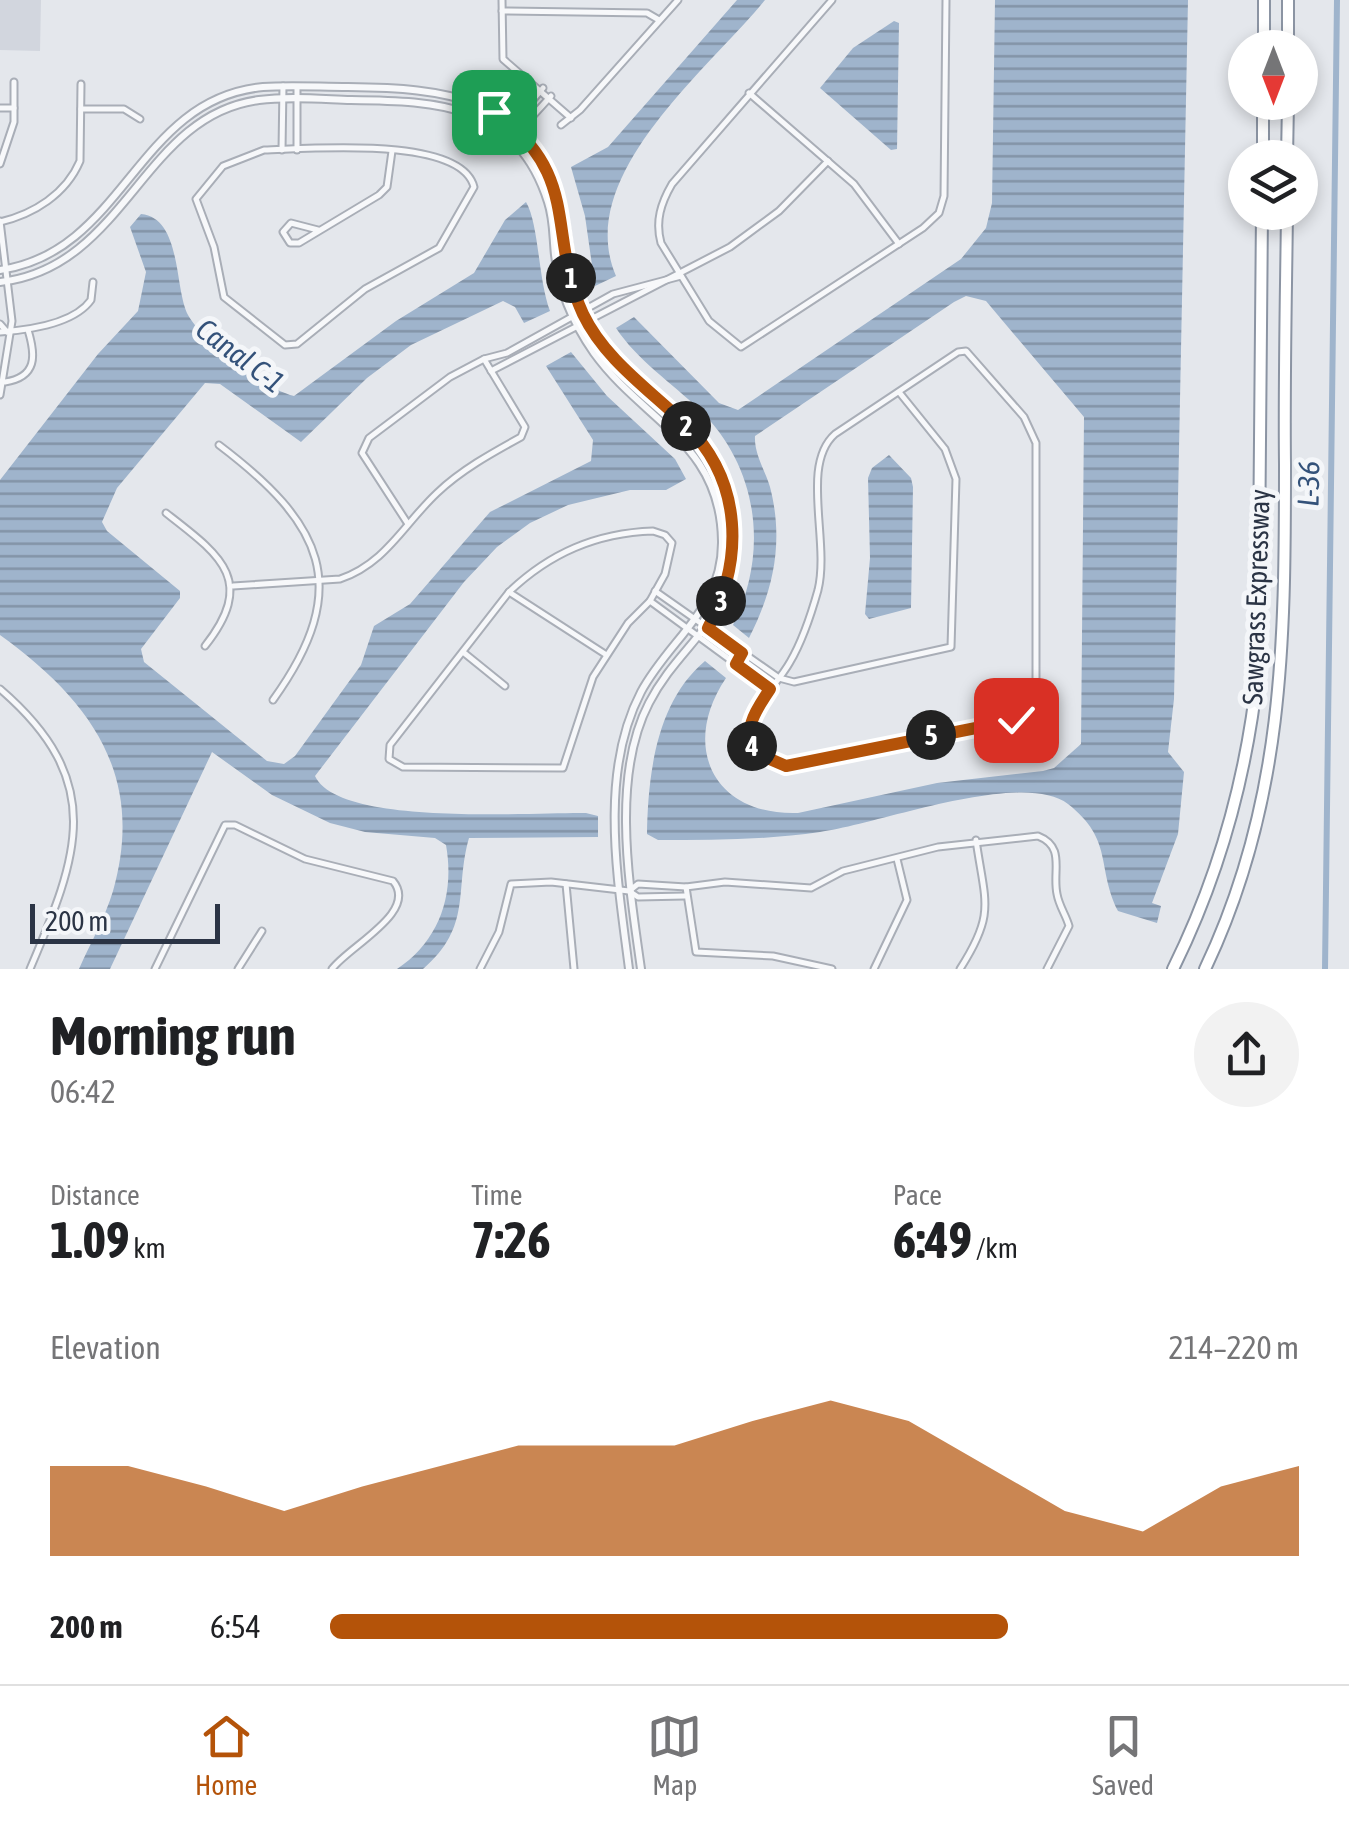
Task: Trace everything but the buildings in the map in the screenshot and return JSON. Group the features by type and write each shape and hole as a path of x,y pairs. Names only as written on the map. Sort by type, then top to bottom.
{"highway":[{"path":"1264,0 1264,30"},
{"path":"1288,0 1288,30"},
{"name":"Sawgrass Expressway","path":"1173,969 1223,846 1254,710 1258,670 1262,230"},
{"name":"Sawgrass Expressway","path":"1205,969 1250,850 1280,703 1285,623 1287,230"}],"street":[{"path":"502,0 504,59 543,88 571,118"},
{"path":"561,125 678,0"},
{"path":"832,0 749,93 662,201 658,231 709,322 733,343 748,346 939,214 944,196 946,0"},
{"path":"502,11 646,13 659,20"},
{"path":"0,164 14,108 14,82"},
{"path":"4,332 12,321 4,281 0,222 32,212 76,171 80,84"},
{"path":"282,150 283,86"},
{"path":"3,270 54,254 90,228 154,148 195,109 238,92 283,86 446,92 519,132 544,163 556,189 570,272 588,322 621,365 700,442 720,474 733,520 734,556 725,593 708,628 658,686 634,748 629,891 641,969"},
{"path":"297,87 297,150"},
{"path":"507,138 512,125 543,88"},
{"path":"749,93 828,161 872,205 900,244"},
{"path":"507,138 519,132 551,96"},
{"path":"4,281 72,256 110,223 168,149 201,120 234,105 283,99 434,102 465,110 507,138 532,168 548,203 558,275 577,328 614,376 696,455 714,488 721,525 721,561 711,597 690,631 649,680 626,731 618,772 618,890 629,969"},
{"path":"0,108 14,108"},
{"path":"80,110 124,110 140,119"},
{"path":"282,150 422,152 450,160 472,177 471,196 439,248 365,289 291,346 224,297 214,247 196,199 222,166 253,153 282,150"},
{"path":"318,230 291,223 283,232 290,243 298,243 388,188 392,151"},
{"path":"491,371 681,276 755,231 828,161"},
{"path":"408,524 374,476 363,446 420,396 484,359 508,353 613,294 681,276"},
{"path":"4,332 28,330 87,306 93,282"},
{"path":"0,324 4,332 4,382 0,395"},
{"path":"4,382 17,380 32,367 35,357 28,330"},
{"path":"966,351 1024,417 1036,443 1036,680 1025,714 1002,724 786,766 764,760 750,742 752,716 770,689 804,634 819,586 823,537 816,474 821,449 835,434 958,352 966,351"},
{"path":"233,586 340,579 372,565 440,490 524,433 484,359"},
{"path":"656,591 778,678 811,680 951,646 956,479 946,449 899,392"},
{"path":"218,445 268,482 294,511 310,542 319,581 312,635 273,700"},
{"path":"166,513 219,557 233,586 226,610 205,646"},
{"path":"628,532 665,534 672,544 671,556 656,591 605,654 584,700 562,768 402,767 388,760 390,745 510,592 532,571 577,546 628,532"},
{"path":"510,592 605,654"},
{"path":"650,601 770,689"},
{"path":"463,652 505,686"},
{"path":"736,664 742,653"},
{"path":"0,689 26,712 47,740 62,768 74,824 72,858 62,895 30,969"},
{"path":"155,969 225,824 235,824 304,859 393,880 398,886 399,901 386,921 357,942 332,969"},
{"path":"629,891 638,884 686,887 755,882 811,888 844,871 976,840 1028,834 1046,839 1057,856 1056,894 1069,926 1047,969"},
{"path":"960,969 980,938 986,915 976,840"},
{"path":"874,969 907,900 897,858"},
{"path":"480,969 499,932 511,884 566,884 629,891 638,897 684,896"},
{"path":"566,884 574,969"},
{"path":"686,887 684,896 696,952 773,956 832,969"},
{"path":"238,969 262,931"}],"shaded area":[{"path":"0,0 41,0 40,51 0,50"}],"water":[{"path":"737,0 765,0 681,92 629,163 613,201 608,238 616,276 595,286 585,216 571,167 608,147"},
{"path":"995,0 1188,0 1174,699 1168,752 1184,772 1178,834 1152,903 1161,906 1157,923 1118,911 1092,830 1068,804 1046,795 984,796 845,827 780,837 658,840 647,834 653,764 665,718 688,678 705,661 726,678 712,703 706,728 706,751 713,772 726,790 744,803 769,811 798,813 937,783 1043,771 1054,768 1081,744 1084,417 986,301 966,296 954,302 755,436 774,507 776,546 765,601 749,638 733,625 751,569 754,541 746,485 735,458 700,410 644,361 616,328 634,317 719,403 738,410 961,259 986,228 992,203"},
{"path":"894,21 899,23 897,149 891,150 820,88 853,48"},
{"path":"526,202 534,224 550,311 524,323 515,307 503,301 411,345 367,378 301,442 220,384 205,383 117,488 102,522 107,531 180,591 180,598 141,649 144,662 267,761 284,764 295,756 361,665 374,626 410,604 490,512 591,461 593,440 546,366 571,352 607,396 675,459 686,479 666,490 630,490 568,505 530,523 497,547 464,582 315,776 331,792 397,810 586,813 598,816 598,837 469,838 456,922 449,938 423,969 397,969 424,945 441,915 448,882 446,845 435,838 365,832 330,823 272,795 212,752 110,969 79,969 113,891 121,849 122,811 103,744 84,714 60,686 0,635 0,480 98,354 138,311 146,272 130,227 141,214 154,218 164,228 175,256 184,303 195,326 252,375 294,396 396,321 474,273 505,220"},
{"path":"889,455 911,478 913,487 911,608 869,619 865,614 870,558 868,478 872,468"}],"waterway":[{"name":"L-36","path":"1325,969 1337,0"}],"route":[{"path":"494,112 519,132 551,177 561,205 572,283 598,340 687,427 720,474 733,520 734,556 725,593 708,628 742,653 736,664 770,689 752,716 750,742 756,753 773,764 786,766 1016,720"}],"water label":[{"name":"Canal C-1","path":"240,356"}]}
